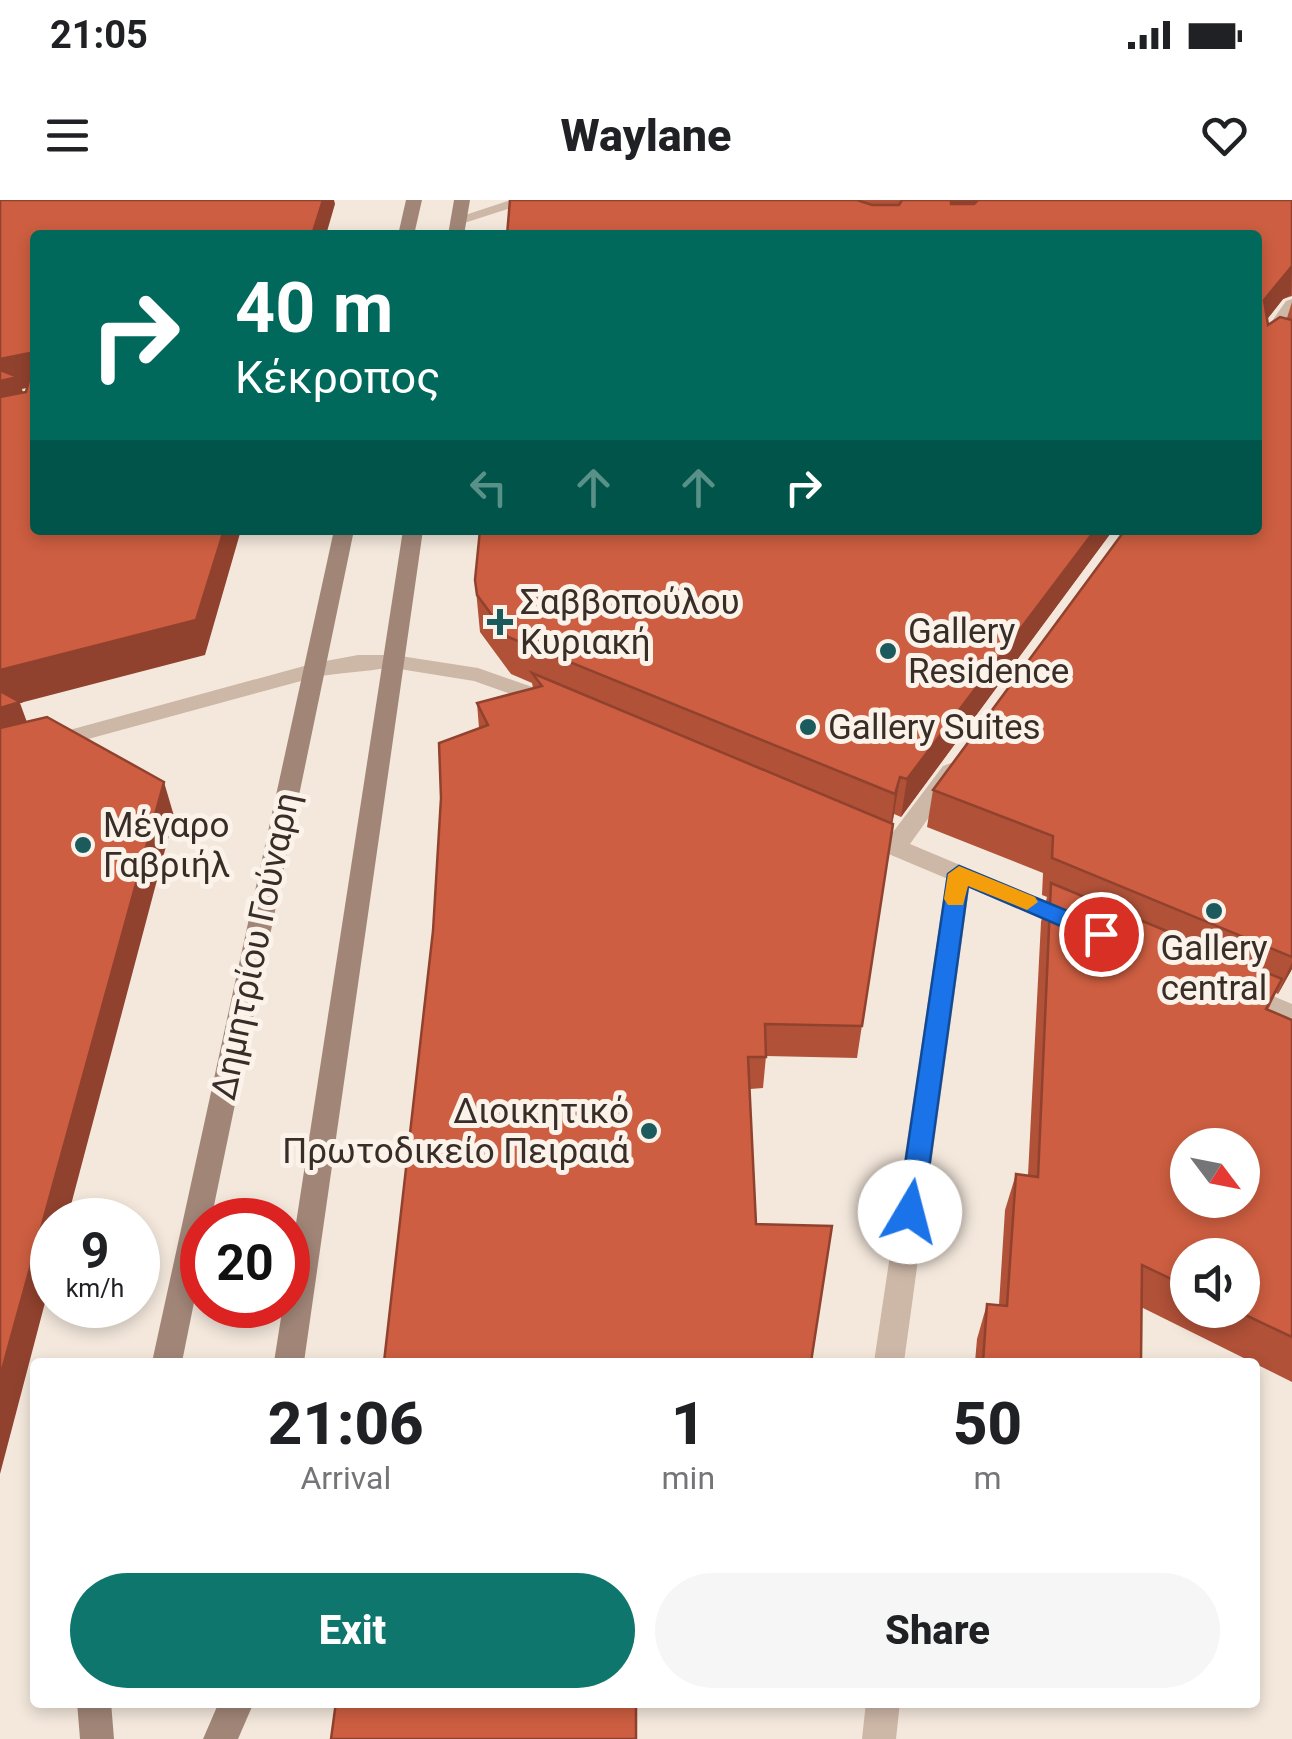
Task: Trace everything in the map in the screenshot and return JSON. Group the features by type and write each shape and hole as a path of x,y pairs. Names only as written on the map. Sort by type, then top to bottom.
{"main road":[{"path":"407,230 414,200"},
{"path":"457,227 462,200"},
{"name":"Δημητρίου Γούναρη","path":"167,1358 343,535"},
{"path":"290,1358 412,535"},
{"path":"94,1708 97,1739"},
{"path":"220,1739 233,1708"}],"street":[{"path":"457,227 528,200"},
{"path":"1265,345 1292,304"},
{"path":"0,756 315,670 358,662 394,662 478,675 570,709"},
{"path":"895,847 965,752"},
{"path":"841,824 1101,934"},
{"path":"890,1358 959,874"},
{"path":"1208,979 1292,1014"},
{"path":"879,1739 882,1708"}],"building":[{"path":"0,200 323,200 314,230 30,230 30,353 0,359"},
{"path":"510,200 857,200 872,205 899,205 902,200 974,204 978,200 1292,200 1292,266 1264,300 1268,325 1280,317 1292,320 1292,957 1052,858 1053,836 933,790 1121,535 1262,535 1262,230 507,230"},
{"path":"0,370 18,377 0,381"},
{"path":"29,380 30,535 222,535 196,620 0,670 0,397 26,392"},
{"path":"480,535 1091,535 907,779 900,777 895,794 508,637 477,595"},
{"path":"532,673 893,824 862,1026 765,1024 766,1057 748,1057 756,1224 832,1226 812,1358 384,1358 433,931 441,798 439,743 488,725 477,703 542,686"},
{"path":"0,691 20,702 0,708"},
{"path":"47,717 164,782 49,1198 30,1198 30,1268 0,1377 0,728"},
{"path":"1051,883 1282,979 1266,1009 1292,1020 1292,1337 1260,1322 1260,1238 1170,1238 1170,1278 1142,1265 1141,1358 983,1358 987,1304 1007,1306 1016,1174 1038,1177"},
{"path":"335,1708 636,1708 636,1739 331,1739"}],"slow traffic":[{"path":"955,899 959,874 1027,902"}],"place":[{"name":"Σαββοπούλου Κυριακή","path":"500,622"},
{"name":"Gallery Residence","path":"888,651"},
{"name":"Gallery Suites","path":"808,727"},
{"name":"Μέγαρο Γαβριήλ","path":"83,845"},
{"name":"Gallery central","path":"1214,911"},
{"name":"Διοικητικό Πρωτοδικείο Πειραιά","path":"649,1131"}],"route":[{"path":"910,1212 959,874 1101,934"}]}
